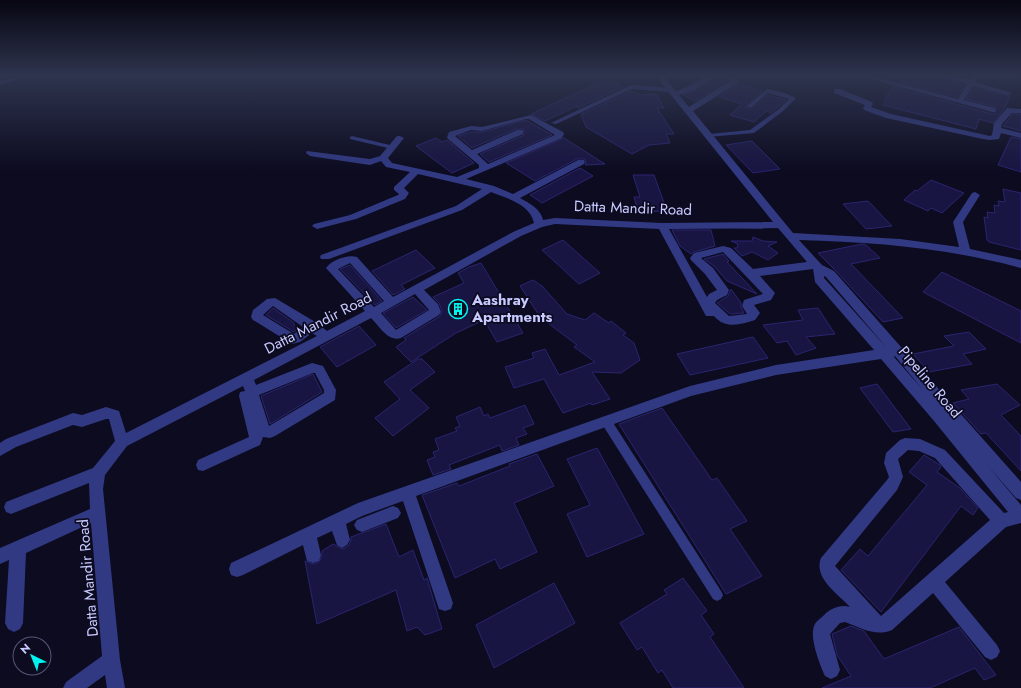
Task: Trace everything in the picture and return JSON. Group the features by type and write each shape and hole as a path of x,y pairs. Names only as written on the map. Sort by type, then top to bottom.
{"street":[{"name":"Pipeline Road","path":"686,107 781,225 817,266 819,279 892,352 1021,493"},
{"path":"688,111 694,107"},
{"path":"867,107 889,116 990,138 996,137 998,127 1010,110 1021,111"},
{"path":"982,107 992,110"},
{"path":"460,180 559,136 560,134 531,117 526,117 482,129 471,128 452,134 452,137 484,164 483,169"},
{"path":"998,127 1021,132"},
{"path":"998,127 1021,136"},
{"path":"471,153 520,132"},
{"path":"310,153 370,162 383,158 400,138"},
{"path":"383,158 389,165 417,170 491,188 521,202 537,215 539,224"},
{"path":"512,198 582,162"},
{"path":"317,226 353,217 402,197 404,193 399,190 399,188 417,170"},
{"path":"325,257 460,208 491,188"},
{"path":"965,251 958,222 975,195"},
{"name":"Datta Mandir Road","path":"116,688 111,660 96,489 98,473 122,442 327,336 369,310 417,289 517,234 539,224 555,221 662,226 781,225"},
{"path":"662,226 716,323"},
{"path":"791,236 849,238 915,244 965,251 1021,264"},
{"path":"751,273 769,293 767,297 756,299 748,303 748,306 754,313 751,317 729,322 723,320 709,303 713,297 723,292 723,290 710,271 696,260 696,258 698,255 723,249 727,250 751,273 817,266"},
{"path":"389,300 353,259 349,259 331,268 394,335 397,335 435,312 434,307 417,289"},
{"path":"313,326 327,336"},
{"name":"Pipeline Road","path":"892,352 973,458 1021,515"},
{"path":"237,569 337,520 361,522 392,509 407,492 690,391 776,370 892,352"},
{"path":"244,380 252,392 264,432 270,432 330,396 330,390 319,369 312,368 252,392"},
{"path":"203,465 255,441 256,436 244,380"},
{"path":"0,450 11,443 72,419 82,421 106,413 114,415 122,442"},
{"path":"878,625 828,572 827,564 892,485 896,477 891,463 892,457 905,444 927,447 940,454 1001,521"},
{"path":"948,463 973,458"},
{"path":"11,507 98,473"},
{"path":"407,492 445,603"},
{"path":"0,556 98,514"},
{"path":"831,670 821,638 821,630 836,616 845,614 878,625 886,624 1001,521 1021,515"},
{"path":"337,520 342,540"},
{"path":"309,534 313,555"},
{"path":"14,622 18,548"},
{"path":"934,581 991,651"},
{"path":"72,688 111,660"}],"lane":[{"path":"554,123 588,107"},
{"path":"709,136 752,132 783,107"},
{"path":"352,138 392,147"},
{"path":"606,421 717,595"}],"building":[{"path":"546,107 575,107 545,121 531,114"},
{"path":"596,107 663,107 657,108 674,134 666,134 670,143 649,145 632,154 586,127 581,114"},
{"path":"739,107 778,107 771,113 766,111 754,122 730,115"},
{"path":"891,107 967,107 992,114 996,113 995,107 1005,107 993,123 979,119 976,129"},
{"path":"1013,114 1021,114 1021,131 1003,126"},
{"path":"526,120 552,135 489,162 480,154 524,135 524,129 516,129 472,148 458,136 471,132 482,132"},
{"path":"1011,137 1021,139 1021,172 998,165"},
{"path":"436,138 442,142 447,140 474,163 452,173 416,146"},
{"path":"564,138 605,164 585,165 585,159 577,159 535,181 506,163"},
{"path":"752,141 780,169 753,173 726,145"},
{"path":"580,168 593,176 542,203 530,195"},
{"path":"633,175 654,175 667,211 638,212 634,197 640,197"},
{"path":"931,180 964,193 942,213 931,208 928,211 904,200 915,190 917,191"},
{"path":"1003,189 1021,193 1021,250 989,242 987,240 984,217 988,218 987,212 995,213 994,205 999,206 998,201 1005,202"},
{"path":"868,201 892,226 866,229 843,204"},
{"path":"672,230 711,230 715,246 691,254 680,246"},
{"path":"753,237 763,241 777,242 768,246 778,253 768,260 752,252 742,256 734,248 737,248 738,244 731,241 752,241"},
{"path":"563,240 600,273 579,284 542,250"},
{"path":"862,244 866,245 880,258 851,264 903,318 883,322 818,253"},
{"path":"416,250 435,268 401,285 405,289 393,295 372,271"},
{"path":"723,254 729,261 727,262 757,294 727,281 714,266 704,259"},
{"path":"481,263 523,333 497,342 484,320 456,333 411,362 396,347 406,340 404,338 440,316 442,311 439,303 433,297 464,283 458,273"},
{"path":"350,265 382,301 375,305 340,269"},
{"path":"942,272 1021,311 1021,343 923,292"},
{"path":"533,280 542,286 567,314 585,320 594,313 609,323 611,321 626,333 623,335 634,343 640,360 621,373 592,372 610,399 592,405 591,403 563,413 544,379 514,388 505,367 534,358 532,353 545,349 559,375 595,362 574,347 577,345 540,317 520,286"},
{"path":"731,289 741,303 744,313 730,314 717,303 728,296"},
{"path":"413,297 427,310 396,328 383,313"},
{"path":"273,308 293,322 297,330 294,332 266,315"},
{"path":"818,308 835,334 806,337 816,348 796,355 787,341 777,343 763,325 803,320 798,310"},
{"path":"359,326 376,345 337,367 320,347"},
{"path":"969,332 986,349 963,354 972,364 929,372 913,354 954,346 944,336"},
{"path":"753,337 768,358 690,375 677,354"},
{"path":"418,359 422,359 435,372 410,390 429,408 393,436 375,418 400,399 384,382"},
{"path":"313,374 322,392 270,424 261,396"},
{"path":"877,384 911,429 893,432 860,388"},
{"path":"997,384 1020,405 1001,415 1021,436 1021,471 986,433 981,434 953,403 969,399 961,390"},
{"path":"525,405 534,424 523,428 527,434 516,438 519,445 502,451 500,445 449,465 451,469 433,475 427,460 435,457 433,452 439,450 435,439 457,431 455,428 460,426 456,417 480,407 484,416 488,414 490,418"},
{"path":"662,408 712,480 717,478 747,521 730,529 762,576 726,594 619,424"},
{"path":"597,448 644,534 587,557 567,514 590,505 567,459"},
{"path":"537,454 554,486 514,503 537,552 500,569 495,559 455,578 422,495 457,483 459,486 510,466 509,464"},
{"path":"924,455 940,465 941,467 937,472 960,488 978,508 973,515 961,506 881,612 841,570 860,549 868,556 927,485 909,472"},
{"path":"386,524 399,557 413,550 424,580 427,578 442,629 425,635 417,627 407,631 396,590 317,624 305,561 313,564 319,562 322,551 333,544 343,549 348,546 351,541 351,537"},
{"path":"683,578 707,611 701,615 714,634 710,637 744,688 673,688 662,670 658,673 642,647 637,650 620,623 667,594 664,590"},
{"path":"554,583 575,623 494,668 476,625"},
{"path":"851,626 864,631 884,659 959,627 996,675 984,680 975,668 930,688 822,688 851,676 837,655 832,634"}],"place":[{"name":"Aashray Apartments","path":"458,309"}]}
